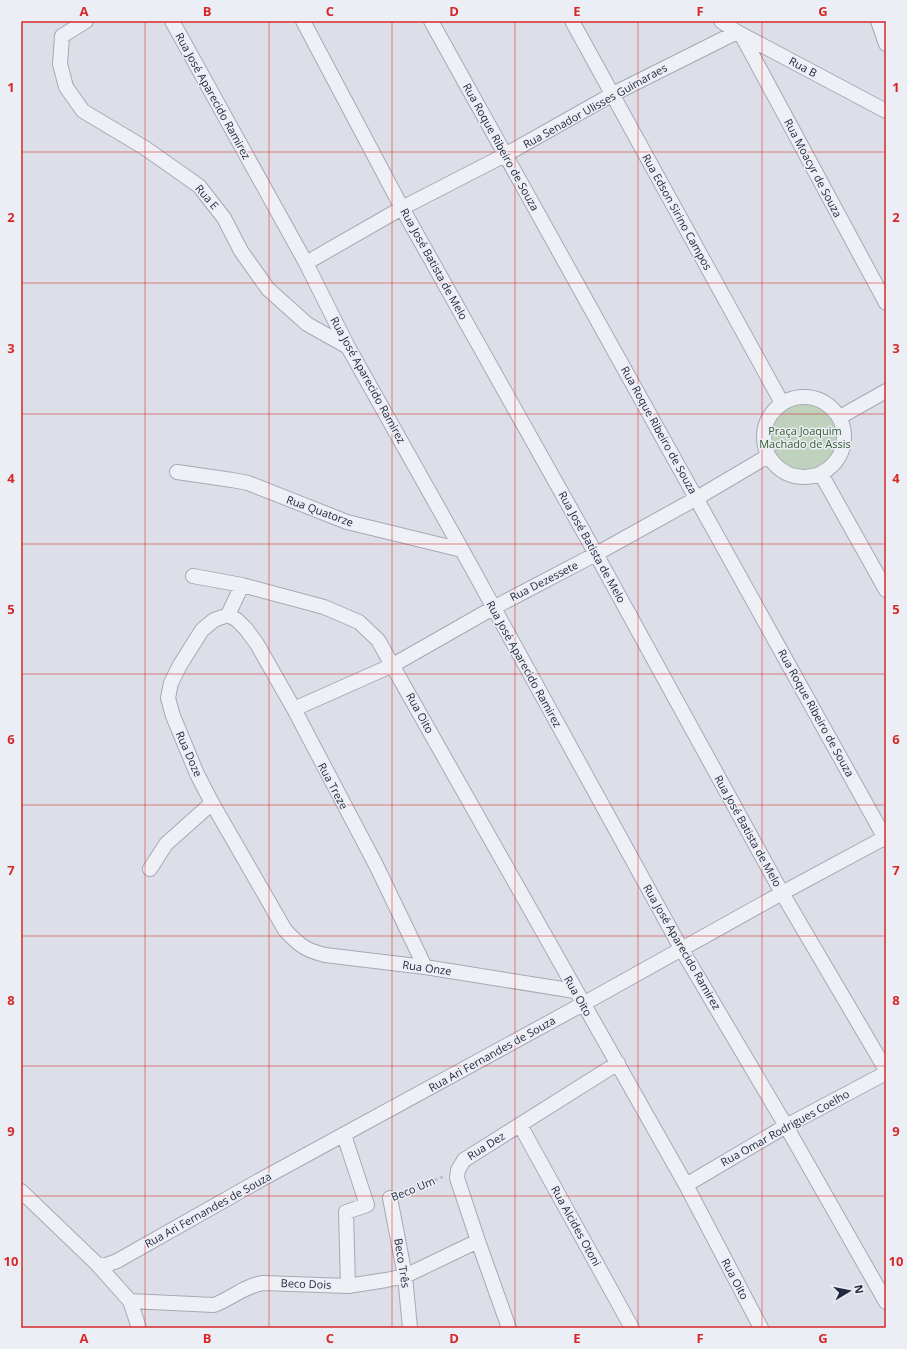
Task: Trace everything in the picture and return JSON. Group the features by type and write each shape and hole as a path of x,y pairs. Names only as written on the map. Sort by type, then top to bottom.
{"street":[{"name":"Rua E","path":"86,21 62,36 60,64 66,87 83,111 145,148 200,186 224,218 241,251 268,289 307,324 348,347"},
{"name":"Rua José Aparecido Ramirez","path":"172,21 306,263 348,347 462,550 682,950 786,1126 886,1302"},
{"name":"Rua José Batista de Melo","path":"303,21 402,208 596,554 782,893 886,1071"},
{"name":"Rua Roque Ribeiro de Souza","path":"431,21 886,838"},
{"name":"Rua Edson Sirino Campos","path":"572,21 782,402"},
{"name":"Rua B","path":"721,21 739,33 886,112"},
{"path":"878,21 886,44"},
{"name":"Rua Senador Ulisses Guimaraes","path":"306,263 402,208 505,155 613,94 739,33"},
{"name":"Rua Moacyr de Souza","path":"739,33 886,303"},
{"path":"840,417 886,391"},
{"path":"808,396 821,399 832,406 840,417 844,430 845,443 840,456 832,466 821,474 810,477 797,477 786,473 776,466 768,456 764,444 764,432 767,421 773,410 782,402 794,397 808,396"},
{"name":"Rua Dezessete","path":"294,709 393,665 493,608 596,554 697,498 768,456"},
{"name":"Rua Quatorze","path":"177,472 232,480 248,484 347,522 462,550"},
{"path":"821,474 886,590"},
{"path":"193,576 242,585 324,607 359,622 378,640 393,665"},
{"path":"228,615 242,585"},
{"name":"Rua Treze","path":"228,615 237,620 257,644 294,709 376,865 424,967"},
{"name":"Rua Doze","path":"228,615 214,620 202,630 180,665 171,683 168,698 172,716 197,774 285,930"},
{"name":"Rua Oito","path":"393,665 575,991 618,1063 686,1185 761,1328"},
{"path":"150,869 166,844 212,803"},
{"name":"Rua Ari Fernandes de Souza","path":"97,1264 103,1266 117,1261 262,1179 682,950 782,893 886,838"},
{"name":"Rua Onze","path":"285,930 299,944 312,952 325,955 424,967 575,991"},
{"name":"Rua Dez","path":"509,1328 478,1241 458,1178 458,1170 464,1160 618,1063"},
{"name":"Rua Omar Rodrigues Coelho","path":"686,1185 786,1126 886,1071"},
{"name":"Rua Alcides Otoni","path":"520,1125 632,1328"},
{"path":"344,1135 367,1205 346,1212 348,1286"},
{"path":"21,1191 97,1264 130,1301 139,1328"},
{"name":"Beco Três","path":"390,1198 405,1276 410,1328"},
{"name":"Beco Dois","path":"130,1301 214,1304 222,1302 252,1284 263,1283 348,1286 405,1276 478,1241"}],"path":[{"name":"Beco Um","path":"390,1198 458,1170"}],"green space":[{"name":"Praça Joaquim Machado de Assis","path":"805,399 819,402 832,410 840,423 843,437 840,451 832,464 819,472 805,475 791,472 778,464 770,451 767,437 770,423 778,410 791,402"}]}
